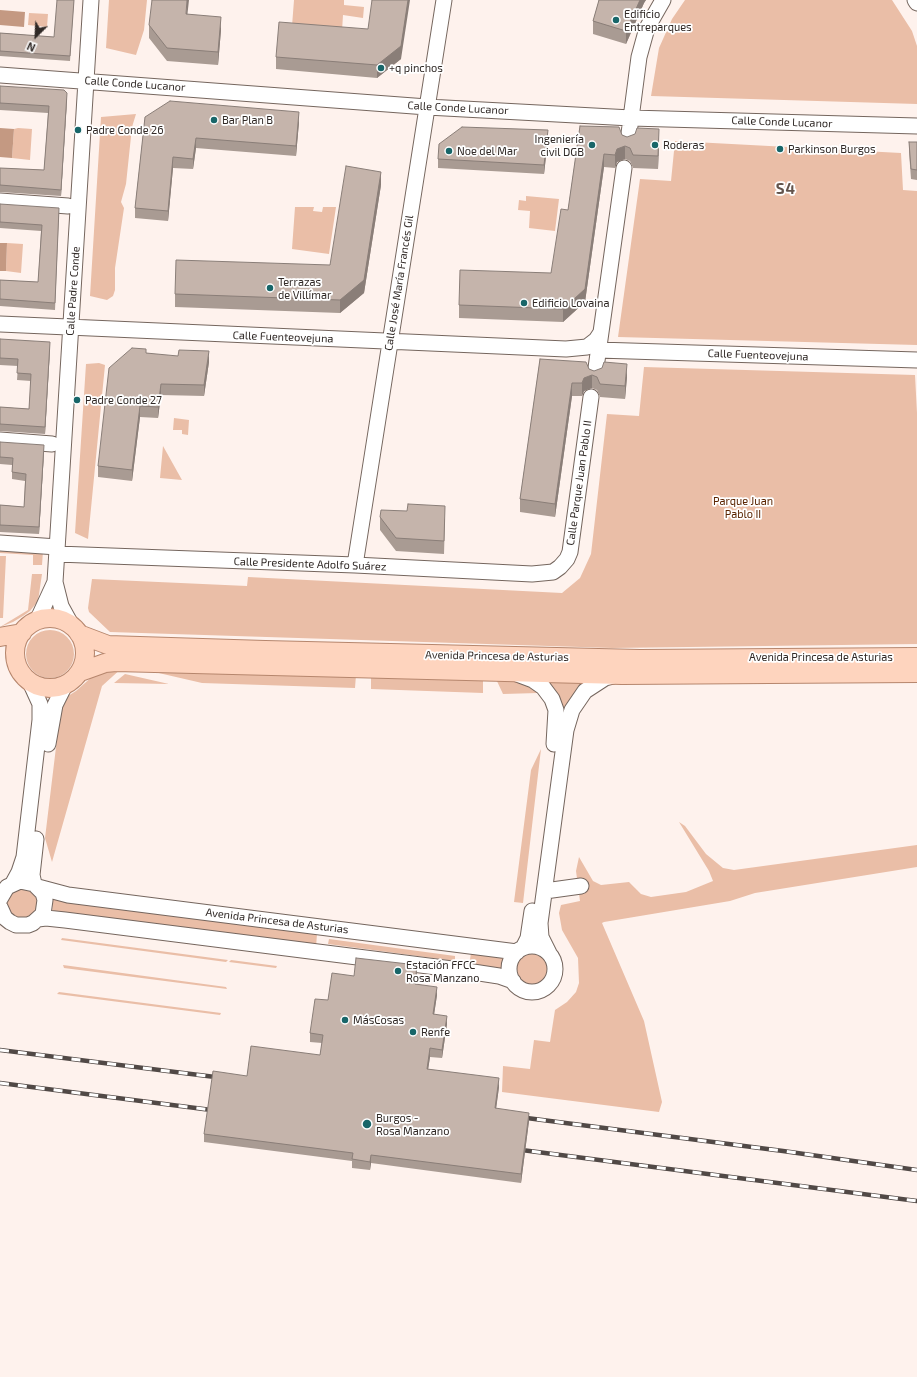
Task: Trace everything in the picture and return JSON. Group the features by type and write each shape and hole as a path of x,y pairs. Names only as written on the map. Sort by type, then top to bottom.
{"main road":[{"path":"0,637 22,633 37,621 50,618 62,620 76,630 84,643 85,653 84,663 80,672 73,680 65,685 34,689 18,667 0,656"},
{"name":"Avenida Princesa de Asturias","path":"76,630 108,645 640,659 917,656"},
{"path":"18,667 16,649 22,633"},
{"name":"Avenida Princesa de Asturias","path":"80,672 105,662 622,675 917,672"}],"street":[{"name":"Calle Padre Conde","path":"76,630 61,606 55,582 92,0"},
{"name":"Calle José María Francés Gil","path":"355,565 444,0"},
{"path":"628,141 641,50 647,28 664,0"},
{"name":"Calle Conde Lucanor","path":"0,75 86,80 427,107 631,118 917,126"},
{"path":"598,350 624,168"},
{"path":"0,201 68,206"},
{"name":"Calle Fuenteovejuna","path":"0,324 566,349 587,347 596,340 600,334"},
{"name":"Calle Fuenteovejuna","path":"566,349 582,355 595,371 598,350 917,360"},
{"name":"Calle Parque Juan Pablo II","path":"560,567 567,559 570,552 592,397"},
{"path":"0,440 52,444"},
{"name":"Calle Presidente Adolfo Suárez","path":"0,543 57,550 543,574 553,572 560,567"},
{"name":"Calle Padre Conde","path":"37,621 55,582"},
{"name":"Avenida Princesa de Asturias","path":"13,883 20,880 68,895 520,950 526,943 530,927 556,729 556,710 552,699 543,687 533,680 506,672"},
{"path":"38,919 46,918 66,920 460,970 500,976 513,981 522,990 532,992 540,991 548,986 554,979 556,970 554,960 543,944 540,931 566,730 572,710 578,700 594,684 605,678 622,675"},
{"path":"0,907 5,918 16,925 28,925 38,919 42,914 45,900 36,885 33,864 51,718 55,705 65,685"},
{"path":"0,899 2,892 13,883 19,872 24,857 40,720 34,689"},
{"path":"545,891 581,886"},
{"path":"513,981 509,966 520,950 533,946 541,948 549,953"}],"green space":[{"path":"109,0 147,0 144,30 136,55 106,48"},
{"path":"294,0 344,0 344,5 364,7 363,18 343,15 342,31 292,26"},
{"path":"685,0 892,0 912,31 917,46 917,104 651,96 659,48 672,19"},
{"path":"29,13 48,14 47,27 28,25"},
{"path":"136,114 132,127 126,184 121,202 124,208 115,268 115,290 113,296 107,300 90,296 101,117"},
{"path":"14,129 32,129 30,160 12,158"},
{"path":"675,141 901,153 903,190 917,191 917,345 618,337 640,179 671,181"},
{"path":"526,196 559,199 555,231 529,228 530,211 518,210 519,200 526,201"},
{"path":"295,207 314,207 313,211 322,212 323,207 336,207 329,254 292,249"},
{"path":"7,243 23,244 21,273 6,271"},
{"path":"99,363 105,365 88,539 75,533 86,364"},
{"name":"Parque Juan Pablo II","path":"644,367 915,375 917,413 917,644 612,648 110,632 89,612 88,608 92,579 247,586 248,577 562,593 580,578 591,554 607,414 639,416"},
{"path":"174,418 189,420 188,435 182,434 182,430 173,430"},
{"path":"163,446 182,480 160,478"},
{"path":"0,548 43,551 42,565 33,565 33,555 0,553"},
{"path":"0,556 6,556 3,618 0,618"},
{"path":"32,574 42,574 38,601 30,611 23,616 0,627 28,610"},
{"path":"50,630 59,632 67,637 72,645 74,654 72,663 67,671 59,676 50,678 41,676 33,671 28,663 26,654 28,645 33,637 41,632"},
{"path":"123,667 102,686 52,862 45,838 61,706 68,696 94,675"},
{"path":"137,668 356,675 355,688 202,683"},
{"path":"125,674 169,684 114,683"},
{"path":"371,675 483,679 483,693 371,689"},
{"path":"496,679 512,680 523,683 538,693 503,694"},
{"path":"545,681 588,683 563,717"},
{"path":"541,749 523,903 514,902 531,770"},
{"path":"679,822 685,826 706,854 723,868 734,870 917,845 917,867 755,893 730,901 602,923 644,1021 662,1102 659,1112 502,1092 503,1066 530,1069 534,1040 550,1042 555,1010 567,1002 576,992 579,983 578,958 562,930 559,913 561,905 580,901 576,871 579,857 593,881 601,885 629,882 641,894 651,897 686,892 713,881 709,871"},
{"path":"22,888 33,892 37,903 33,914 22,918 11,914 7,903 11,892"},
{"path":"53,899 317,934 316,947 52,913"},
{"path":"62,938 228,960 226,962 61,940"},
{"path":"329,939 455,956 455,961 328,944"},
{"path":"471,953 505,957 502,967 503,972 469,966"},
{"path":"530,953 536,953 546,960 549,969 548,975 542,982 536,985 530,985 520,978 517,972 517,966 524,956"},
{"path":"231,960 277,966 276,968 229,962"},
{"path":"63,965 226,987 227,989 64,968"},
{"path":"59,992 221,1013 220,1015 57,994"}],"shaded area":[{"path":"0,10 25,12 24,27 0,25"},
{"path":"0,128 14,129 12,158 0,157"},
{"path":"0,243 7,243 6,271 0,271"}],"building":[{"path":"57,0 74,0 70,56 0,51 0,33 54,37"},
{"path":"152,0 187,0 186,14 221,17 218,52 167,48 149,25"},
{"path":"372,0 408,0 401,46 377,65 276,57 279,22 368,29"},
{"path":"599,0 640,0 626,31 593,21"},
{"path":"0,86 64,90 67,93 61,190 0,185 0,168 44,170 49,106 0,103"},
{"path":"170,101 299,112 296,146 196,138 193,159 173,157 168,211 135,208 145,117"},
{"path":"580,126 619,127 622,135 627,137 635,134 637,128 659,129 658,156 633,155 630,148 625,146 617,149 615,155 604,154 585,289 563,309 459,305 460,270 551,273 561,209 568,210"},
{"path":"462,127 548,130 544,165 438,159 439,144"},
{"path":"909,142 917,142 917,170 911,169"},
{"path":"346,166 381,172 364,280 340,300 175,294 176,260 330,265"},
{"path":"0,204 59,208 55,303 0,299 0,280 38,282 42,225 0,222"},
{"path":"0,339 50,342 45,427 0,424 0,407 29,409 31,374 17,373 18,359 0,358"},
{"path":"132,348 146,349 146,353 178,356 179,350 209,351 204,385 161,384 158,407 140,406 132,470 98,466 109,368"},
{"path":"540,359 586,362 589,369 594,371 602,368 604,362 627,364 625,386 600,384 597,377 592,375 584,378 582,383 572,383 555,504 520,499"},
{"path":"0,442 44,445 39,527 0,525 0,505 24,507 26,474 12,472 13,458 0,457"},
{"path":"408,504 445,506 444,541 396,538 380,517 381,510 407,511"},
{"name":"Burgos - Rosa Manzano","path":"356,958 417,965 415,984 437,987 433,1014 447,1016 442,1050 430,1048 427,1069 499,1078 495,1108 529,1113 521,1174 371,1155 370,1162 352,1159 353,1153 204,1134 213,1071 247,1076 251,1046 320,1055 323,1035 310,1033 315,999 328,1000 332,973 354,976"}],"railway":[{"path":"0,1050 223,1078"},
{"path":"0,1083 219,1111"},
{"path":"519,1117 917,1170"},
{"path":"514,1149 917,1201"}],"place":[{"name":"Edificio Entreparques","path":"616,20"},
{"name":"+q pinchos","path":"381,68"},
{"name":"Bar Plan B","path":"214,120"},
{"name":"Padre Conde 26","path":"78,130"},
{"name":"Ingeniería civil DGB","path":"592,145"},
{"name":"Roderas","path":"655,145"},
{"name":"Parkinson Burgos","path":"780,149"},
{"name":"Noe del Mar","path":"449,151"},
{"name":"Terrazas de Villímar","path":"270,288"},
{"name":"Edificio Lovaina","path":"524,303"},
{"name":"Padre Conde 27","path":"77,400"},
{"name":"Estación FFCC Rosa Manzano","path":"398,971"},
{"name":"MásCosas","path":"345,1020"},
{"name":"Renfe","path":"413,1032"},
{"name":"Burgos - Rosa Manzano","path":"367,1124"}],"district":[{"name":"S4","path":"786,189"}]}
